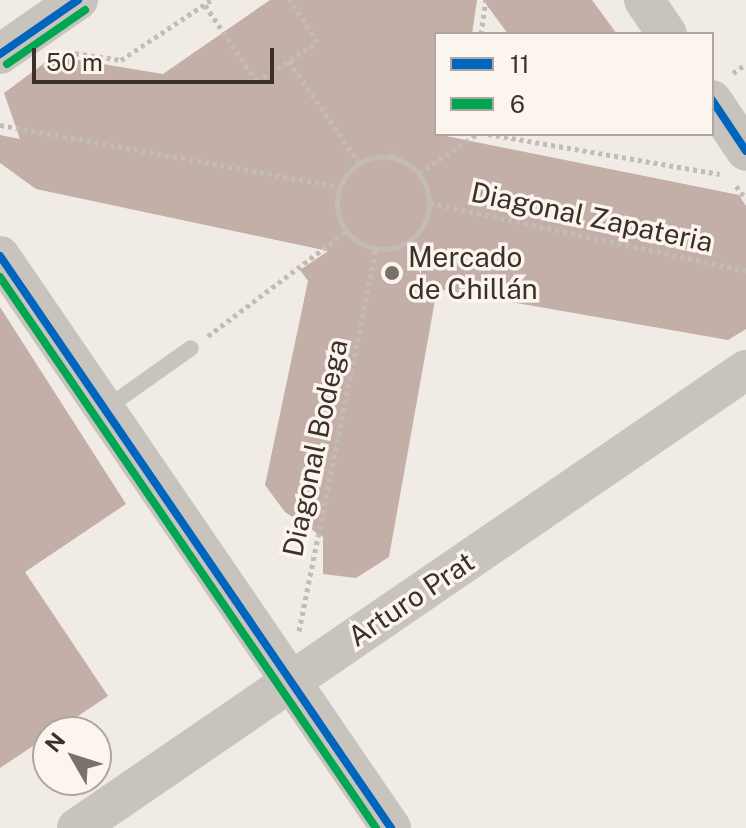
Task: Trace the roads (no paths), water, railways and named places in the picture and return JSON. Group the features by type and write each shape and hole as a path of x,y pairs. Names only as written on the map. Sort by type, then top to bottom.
{"street":[{"path":"0,54 78,0"},
{"path":"644,0 666,32"},
{"path":"714,103 746,151"},
{"path":"0,256 391,828"},
{"name":"Arturo Prat","path":"77,828 746,370"}],"lane":[{"path":"105,409 191,348"}],"place":[{"name":"Mercado de Chillán","path":"392,273"}]}
